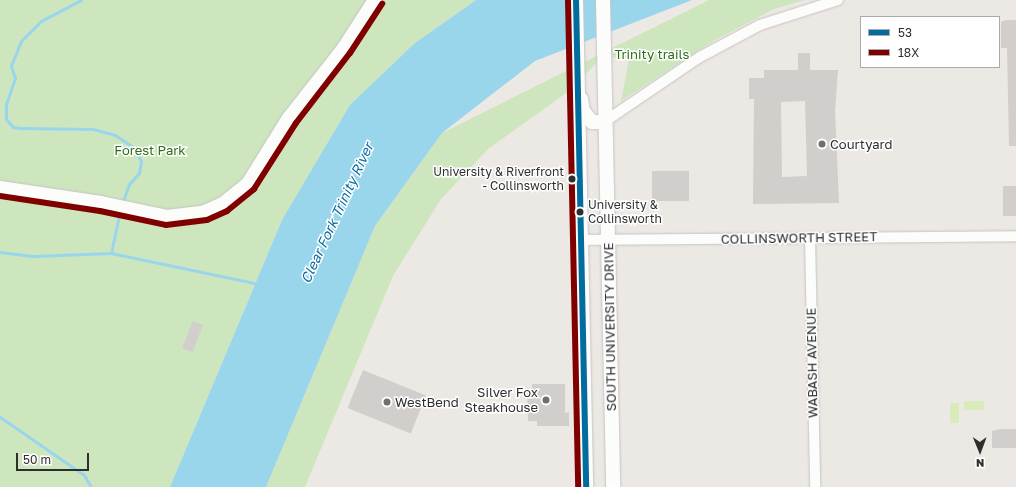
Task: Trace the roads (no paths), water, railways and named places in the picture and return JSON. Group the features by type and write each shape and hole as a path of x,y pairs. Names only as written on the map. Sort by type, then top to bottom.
{"main road":[{"path":"0,188 101,203 135,211 177,217 205,212 237,195 248,184 310,87 368,14 375,0"},
{"name":"SOUTH UNIVERSITY DRIVE","path":"576,0 586,487"},
{"name":"SOUTH UNIVERSITY DRIVE","path":"603,0 604,122 608,240 612,487"},
{"path":"577,78 583,110 592,122 604,122"}],"street":[{"path":"604,122 700,57 760,25 838,0"},
{"name":"COLLINSWORTH STREET","path":"582,240 1016,236"},
{"name":"WABASH AVENUE","path":"810,238 815,487"}],"water":[{"name":"Clear Fork Trinity River","path":"476,0 692,0 535,61 442,133 375,226 266,487 170,487 282,220 350,105 415,43"}],"waterway":[{"path":"81,0 41,21 21,41 11,66 15,78 6,104 6,119 13,127 21,128 93,129 115,135 134,148 141,161 139,173 129,184 122,204"},
{"path":"120,211 111,253 259,284"},
{"path":"0,252 34,256 111,253"},
{"path":"0,417 84,475 91,487"}],"place":[{"name":"Courtyard","path":"822,144"},
{"name":"University & Riverfront - Collinsworth","path":"572,179"},
{"name":"University & Collinsworth","path":"580,212"},
{"name":"Silver Fox Steakhouse","path":"546,400"},
{"name":"WestBend","path":"387,402"}],"park label":[{"name":"Trinity trails","path":"652,54"},
{"name":"Forest Park","path":"150,150"}]}
